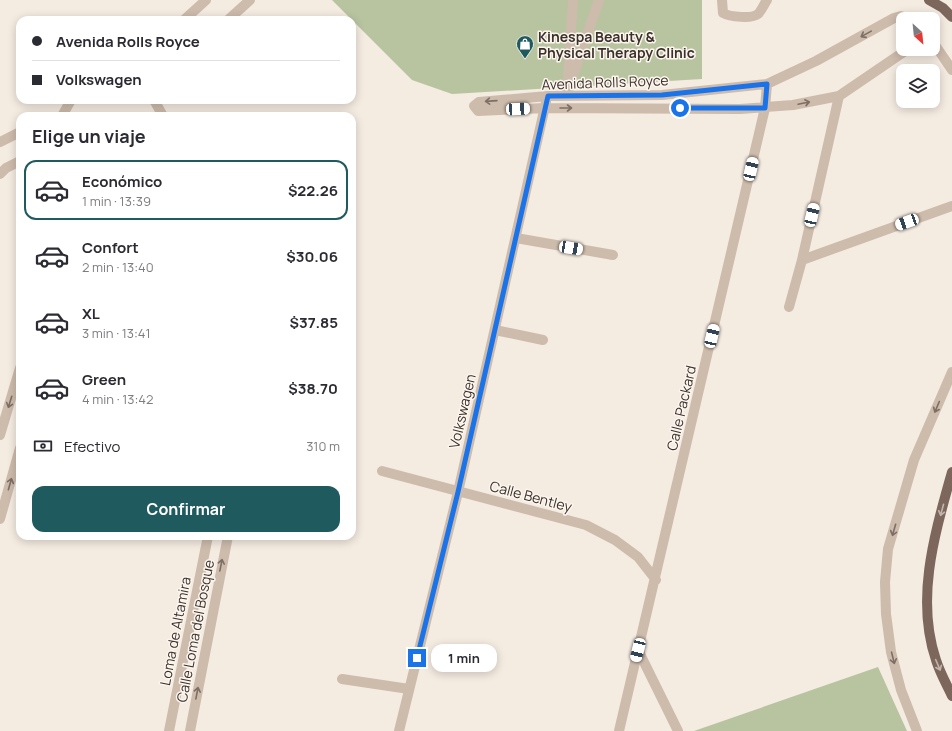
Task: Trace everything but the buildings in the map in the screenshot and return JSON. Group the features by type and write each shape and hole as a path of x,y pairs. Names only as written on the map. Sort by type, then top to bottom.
{"main road":[{"path":"930,0 943,8 952,17"},
{"path":"952,472 933,541 927,583 928,624 936,660 952,696"}],"street":[{"path":"188,16 206,0"},
{"path":"232,16 250,0"},
{"path":"573,0 567,93 599,0"},
{"path":"722,0 723,13 727,15 752,16 759,13 767,0"},
{"name":"Avenida Rolls Royce","path":"839,96 793,105 765,108 545,108 478,111 474,106 479,102 548,96 662,95 767,84 816,61 896,17"},
{"path":"940,52 952,70"},
{"path":"788,307 802,260 839,96 898,56"},
{"name":"Calle Packard","path":"619,731 656,580 765,108 767,84"},
{"name":"Volkswagen","path":"399,731 458,492 548,96"},
{"path":"0,142 16,134"},
{"path":"0,174 6,168 16,163"},
{"path":"802,260 952,206"},
{"path":"516,238 613,255"},
{"path":"495,330 543,340"},
{"path":"917,731 901,690 891,652 886,614 885,582 888,549 914,460 952,372"},
{"path":"0,435 16,381"},
{"path":"0,519 16,462"},
{"name":"Calle Bentley","path":"382,471 586,525 615,540 638,557 656,580"},
{"name":"Loma de Altamira","path":"169,731 207,540"},
{"name":"Calle Loma del Bosque","path":"190,731 227,540"},
{"path":"638,650 678,731"},
{"path":"342,679 409,689"}],"green space":[{"path":"332,0 702,0 702,79 452,94 412,80 356,24 356,16 348,16"},
{"path":"878,667 907,731 694,731"}],"place":[{"name":"Kinespa Beauty & Physical Therapy Clinic","path":"525,59"}],"route":[{"path":"417,658 458,492 548,96 662,95 767,84 765,108 680,108"}]}
